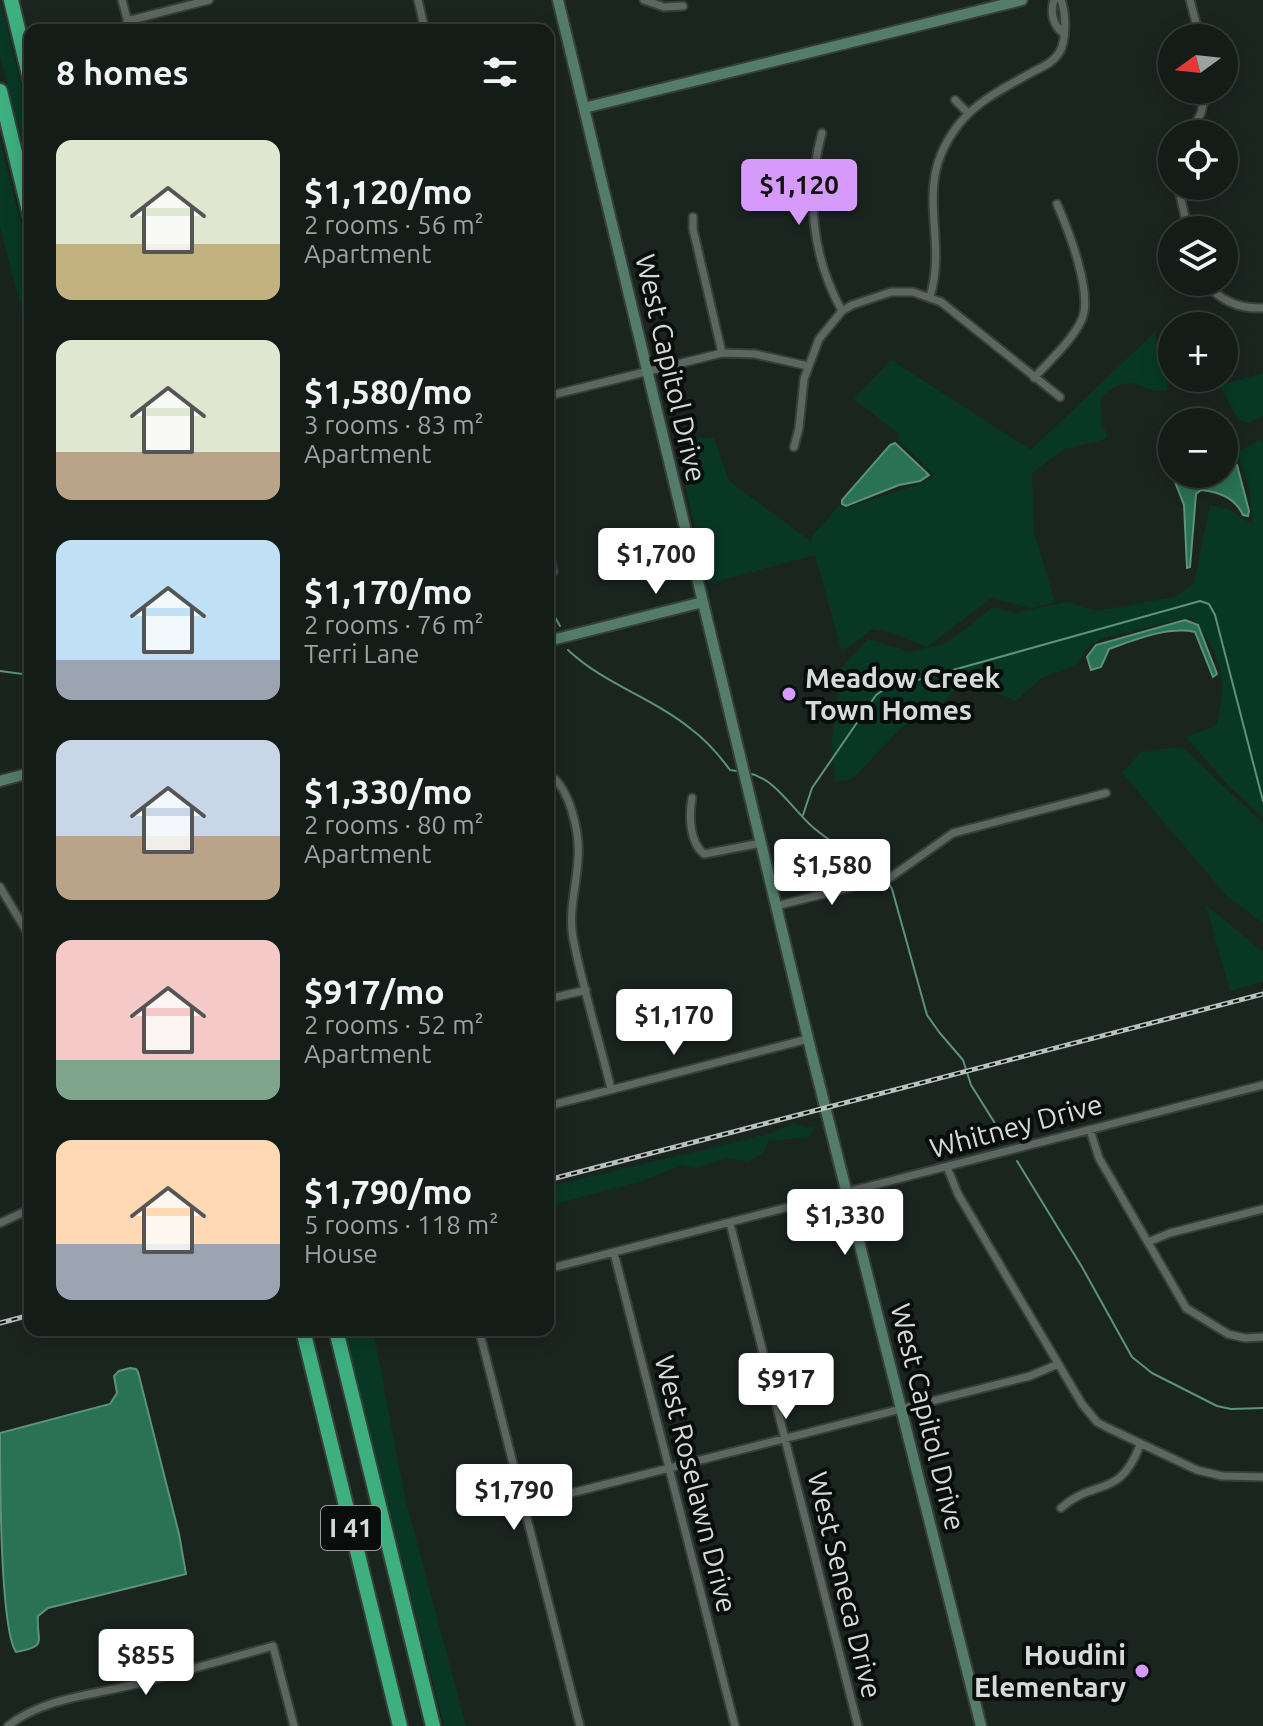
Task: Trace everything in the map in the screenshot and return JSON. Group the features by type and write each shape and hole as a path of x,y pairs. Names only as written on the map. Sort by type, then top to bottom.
{"highway":[{"path":"11,0 24,54"},
{"path":"0,91 24,190"},
{"name":"I 41","path":"304,1336 400,1726"},
{"name":"I 41","path":"337,1336 433,1726"}],"street":[{"path":"122,0 128,24"},
{"path":"127,21 209,0"},
{"path":"418,0 424,24"},
{"name":"West Capitol Drive","path":"558,0 808,1039 981,1726"},
{"path":"644,0 664,7 683,6"},
{"path":"584,108 1022,0"},
{"path":"1054,0 1052,7 1056,27 1062,32"},
{"path":"930,297 937,260 931,211 933,181 948,141 968,113 1050,62 1062,48 1062,32 1066,25 1061,0"},
{"path":"1190,0 1196,24"},
{"path":"955,100 968,113"},
{"path":"822,133 817,151 815,241 824,275 842,311"},
{"path":"1034,378 1077,328 1084,311 1084,292 1068,229 1057,204"},
{"path":"693,217 693,229 722,353"},
{"path":"794,447 799,428 802,387 819,339 842,311 891,292 913,292 930,297 954,311 1060,397"},
{"path":"1219,296 1235,305 1263,308"},
{"path":"554,395 722,353 755,354 808,366"},
{"path":"554,639 703,602"},
{"path":"0,781 24,775"},
{"path":"554,778 567,798 577,841 572,929 611,1089"},
{"path":"776,906 891,877 953,833 1106,793"},
{"path":"692,798 689,815 696,845 704,854 761,843"},
{"path":"0,887 24,927"},
{"path":"554,998 586,990"},
{"path":"554,1104 808,1039"},
{"name":"Whitney Drive","path":"554,1268 1263,1085"},
{"path":"1090,1130 1099,1158 1191,1313 1237,1337 1263,1337"},
{"path":"947,1167 958,1194 1082,1404 1097,1422 1140,1445 1210,1474 1263,1478 1263,1484"},
{"path":"1148,1242 1170,1233 1263,1209"},
{"path":"0,1223 24,1212"},
{"name":"West Seneca Drive","path":"730,1223 858,1726"},
{"name":"West Roselawn Drive","path":"614,1253 735,1726"},
{"path":"481,1336 580,1726"},
{"path":"524,1505 1030,1376 1058,1364"},
{"path":"1061,1508 1078,1495 1120,1479 1140,1445"},
{"path":"8,1726 21,1715 64,1701 273,1646 294,1726"}],"shaded area":[{"path":"0,0 24,96 24,153 0,55"},
{"path":"0,142 24,236 24,319 0,227"},
{"path":"1155,332 1158,391 1130,383 1112,389 1100,398 1102,424 1107,435 1104,440 1064,449 1032,473 1034,532 1055,602 1031,608 991,598 927,647 872,629 842,652 815,555 708,584 674,437 714,438 729,481 810,541 813,547 811,537 839,506 847,508 923,483 934,475 898,440 899,434 854,399 891,360 1031,450"},
{"path":"1263,373 1263,416 1249,423 1238,420 1238,408 1232,408 1224,392 1238,392 1238,380"},
{"path":"1261,439 1263,817 1228,785 1186,737 1216,726 1222,694 1216,656 1191,617 1102,638 1085,650 1077,665 1041,678 1016,701 977,684 955,690 923,722 903,726 851,780 835,781 832,739 840,670 868,639 909,652 947,643 993,607 1014,613 1067,602 1097,611 1175,597 1194,584 1210,505 1228,509 1253,525 1250,490 1238,452"},
{"path":"895,443 929,475 920,481 899,485 846,506 842,504 842,500"},
{"path":"1238,469 1249,511 1248,516 1243,515 1236,504 1221,494 1201,490 1196,494 1190,567 1187,568 1184,505 1177,488 1238,488"},
{"path":"1185,620 1198,625 1217,674 1213,677 1195,632 1185,631 1151,635 1109,649 1101,667 1091,670 1087,657 1096,645"},
{"path":"1182,747 1263,824 1263,923 1228,897 1122,773 1141,752"},
{"path":"1206,905 1263,952 1263,981 1230,991"},
{"path":"794,1123 816,1126 809,1137 768,1141 763,1153 748,1162 730,1158 694,1168 681,1165 643,1181 554,1204 554,1186 776,1132"},
{"path":"346,1336 374,1336 405,1498 466,1726 444,1726"},
{"path":"130,1368 138,1372 179,1534 186,1574 48,1608 38,1616 37,1645 16,1652 4,1583 0,1433 110,1404 117,1393 114,1376"}],"waterway":[{"path":"803,815 812,788 876,695 885,689 1200,601 1209,604 1215,615 1263,801"},
{"path":"554,616 560,626"},
{"path":"568,650 597,672 661,708 697,733 730,770 737,771"},
{"path":"0,671 24,674"},
{"path":"748,773 776,788 807,822 830,841 880,868 884,875"},
{"path":"887,880 927,1015 963,1060 971,1085 1006,1141"},
{"path":"1017,1161 1082,1267 1132,1357 1152,1373 1217,1406 1263,1408"}],"railway":[{"path":"554,1178 1263,994"},
{"path":"0,1323 24,1317"}],"place":[{"name":"Meadow Creek Town Homes","path":"789,694"},
{"name":"Houdini Elementary","path":"1142,1671"}]}
